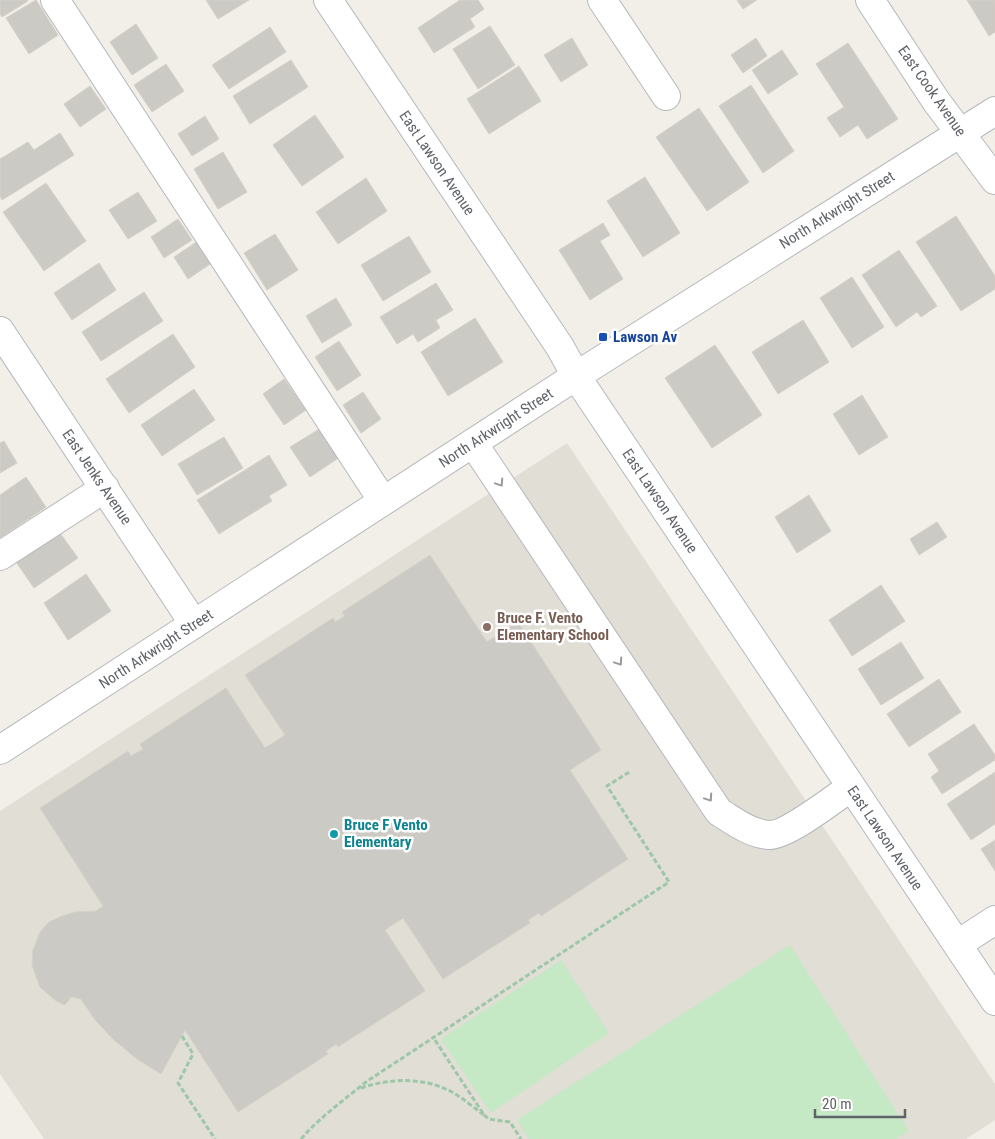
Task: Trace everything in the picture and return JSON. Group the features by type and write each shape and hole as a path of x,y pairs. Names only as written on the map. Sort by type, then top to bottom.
{"street":[{"path":"55,0 382,501"},
{"name":"East Lawson Avenue","path":"328,0 554,339 576,376 995,1001"},
{"path":"602,0 666,96"},
{"name":"East Cook Avenue","path":"870,0 936,101 995,180"},
{"name":"North Arkwright Street","path":"0,750 473,442 995,111"},
{"name":"East Jenks Avenue","path":"0,331 194,624"},
{"path":"473,442 719,812 745,828 769,836 792,827 851,787"},
{"path":"0,556 105,488"},
{"path":"958,944 995,920"}],"path":[{"path":"301,1139 358,1088 668,882 607,786 631,772"},
{"path":"182,1036 192,1054 178,1083 215,1139"},
{"path":"433,1037 484,1115"},
{"path":"358,1088 379,1082 399,1080 435,1085 453,1092 489,1119 510,1122 521,1139"}],"shaded area":[{"name":"Bruce F. Vento Elementary School","path":"567,443 995,1084 995,1120 966,1139 44,1139 0,1074 0,811"}],"green space":[{"path":"790,945 909,1131 896,1139 529,1139 517,1120"},
{"path":"561,960 609,1033 491,1113 441,1039"}],"building":[{"path":"0,0 28,1 2,17 0,14"},
{"path":"36,0 58,35 29,54 6,18"},
{"path":"206,0 249,0 218,19"},
{"path":"460,0 478,0 484,9 470,19 475,27 434,53 418,28"},
{"path":"737,0 757,0 743,9"},
{"path":"967,0 995,0 995,32 989,36"},
{"path":"136,24 158,58 132,75 110,42"},
{"path":"490,26 515,65 478,89 453,49"},
{"path":"270,27 286,52 229,89 212,65"},
{"path":"572,38 588,65 561,82 544,55"},
{"path":"756,38 767,56 743,73 731,55"},
{"path":"848,43 898,119 867,139 858,125 840,137 827,118 844,107 816,64"},
{"path":"782,50 798,74 768,94 752,70"},
{"path":"291,60 308,87 250,124 233,96"},
{"path":"166,64 184,91 152,112 134,85"},
{"path":"519,66 541,101 489,134 467,99"},
{"path":"751,85 794,151 763,173 719,106"},
{"path":"90,86 106,109 80,127 64,104"},
{"path":"699,108 749,182 707,211 656,137"},
{"path":"315,115 344,157 302,186 273,145"},
{"path":"205,116 219,139 192,156 178,134"},
{"path":"60,133 74,155 2,200 0,196 0,159 28,142 34,150"},
{"path":"223,152 247,192 218,209 194,169"},
{"path":"645,177 680,233 643,257 607,201"},
{"path":"366,178 387,211 338,244 316,212"},
{"path":"46,183 86,241 44,271 3,212"},
{"path":"138,192 157,221 128,239 109,210"},
{"path":"956,216 995,276 995,289 961,311 916,242"},
{"path":"178,219 192,240 164,258 151,237"},
{"path":"603,223 610,235 600,241 623,279 590,300 559,250"},
{"path":"275,234 298,270 267,290 244,253"},
{"path":"409,236 431,272 383,301 361,265"},
{"path":"198,241 213,262 188,279 174,257"},
{"path":"899,250 937,306 921,317 917,312 896,327 862,275"},
{"path":"99,263 116,290 72,320 54,293"},
{"path":"852,277 884,327 852,348 820,298"},
{"path":"436,283 453,310 436,320 440,328 418,342 413,334 397,344 380,317"},
{"path":"144,292 163,321 101,361 82,332"},
{"path":"336,298 352,325 322,343 306,316"},
{"path":"475,318 503,362 448,396 421,352"},
{"path":"803,320 829,362 778,394 752,352"},
{"path":"173,334 195,367 129,413 106,379"},
{"path":"339,341 361,375 337,391 315,357"},
{"path":"715,345 762,415 712,448 665,378"},
{"path":"284,379 306,410 284,425 263,394"},
{"path":"194,389 215,420 162,456 141,425"},
{"path":"363,392 381,419 361,433 343,405"},
{"path":"862,395 888,437 859,455 833,414"},
{"path":"321,428 340,457 310,477 290,447"},
{"path":"224,437 243,468 197,495 178,464"},
{"path":"4,441 17,463 0,473 0,443"},
{"path":"269,455 287,485 269,496 272,501 219,534 197,500"},
{"path":"26,477 46,507 0,538 0,495"},
{"path":"809,495 831,531 797,553 775,517"},
{"path":"937,522 947,537 919,555 910,539"},
{"path":"57,529 78,558 34,588 14,559"},
{"name":"Bruce F Vento Elementary","path":"430,555 487,642 518,622 601,750 570,770 628,859 541,916 539,913 528,920 530,923 443,979 403,918 385,930 425,991 338,1047 336,1044 326,1051 328,1054 238,1112 185,1030 161,1074 137,1059 114,1040 95,1020 81,999 71,997 65,1005 56,1001 40,987 32,965 33,950 40,932 49,922 62,916 75,912 96,911 103,906 40,808 128,751 131,756 143,749 140,744 226,688 265,748 285,735 245,675 333,618 335,622 345,616 342,612"},
{"path":"86,574 111,611 68,640 44,603"},
{"path":"881,585 905,621 852,656 829,620"},
{"path":"901,642 924,678 881,705 858,669"},
{"path":"939,679 961,712 909,747 887,714"},
{"path":"974,724 995,755 995,760 942,794 931,777 939,771 928,754"},
{"path":"995,772 995,824 971,840 947,804"},
{"path":"995,840 995,871 981,849"}],"place":[{"name":"Lawson Av","path":"603,337"},
{"name":"Bruce F. Vento Elementary School","path":"487,627"},
{"name":"Bruce F Vento Elementary","path":"334,834"}]}
